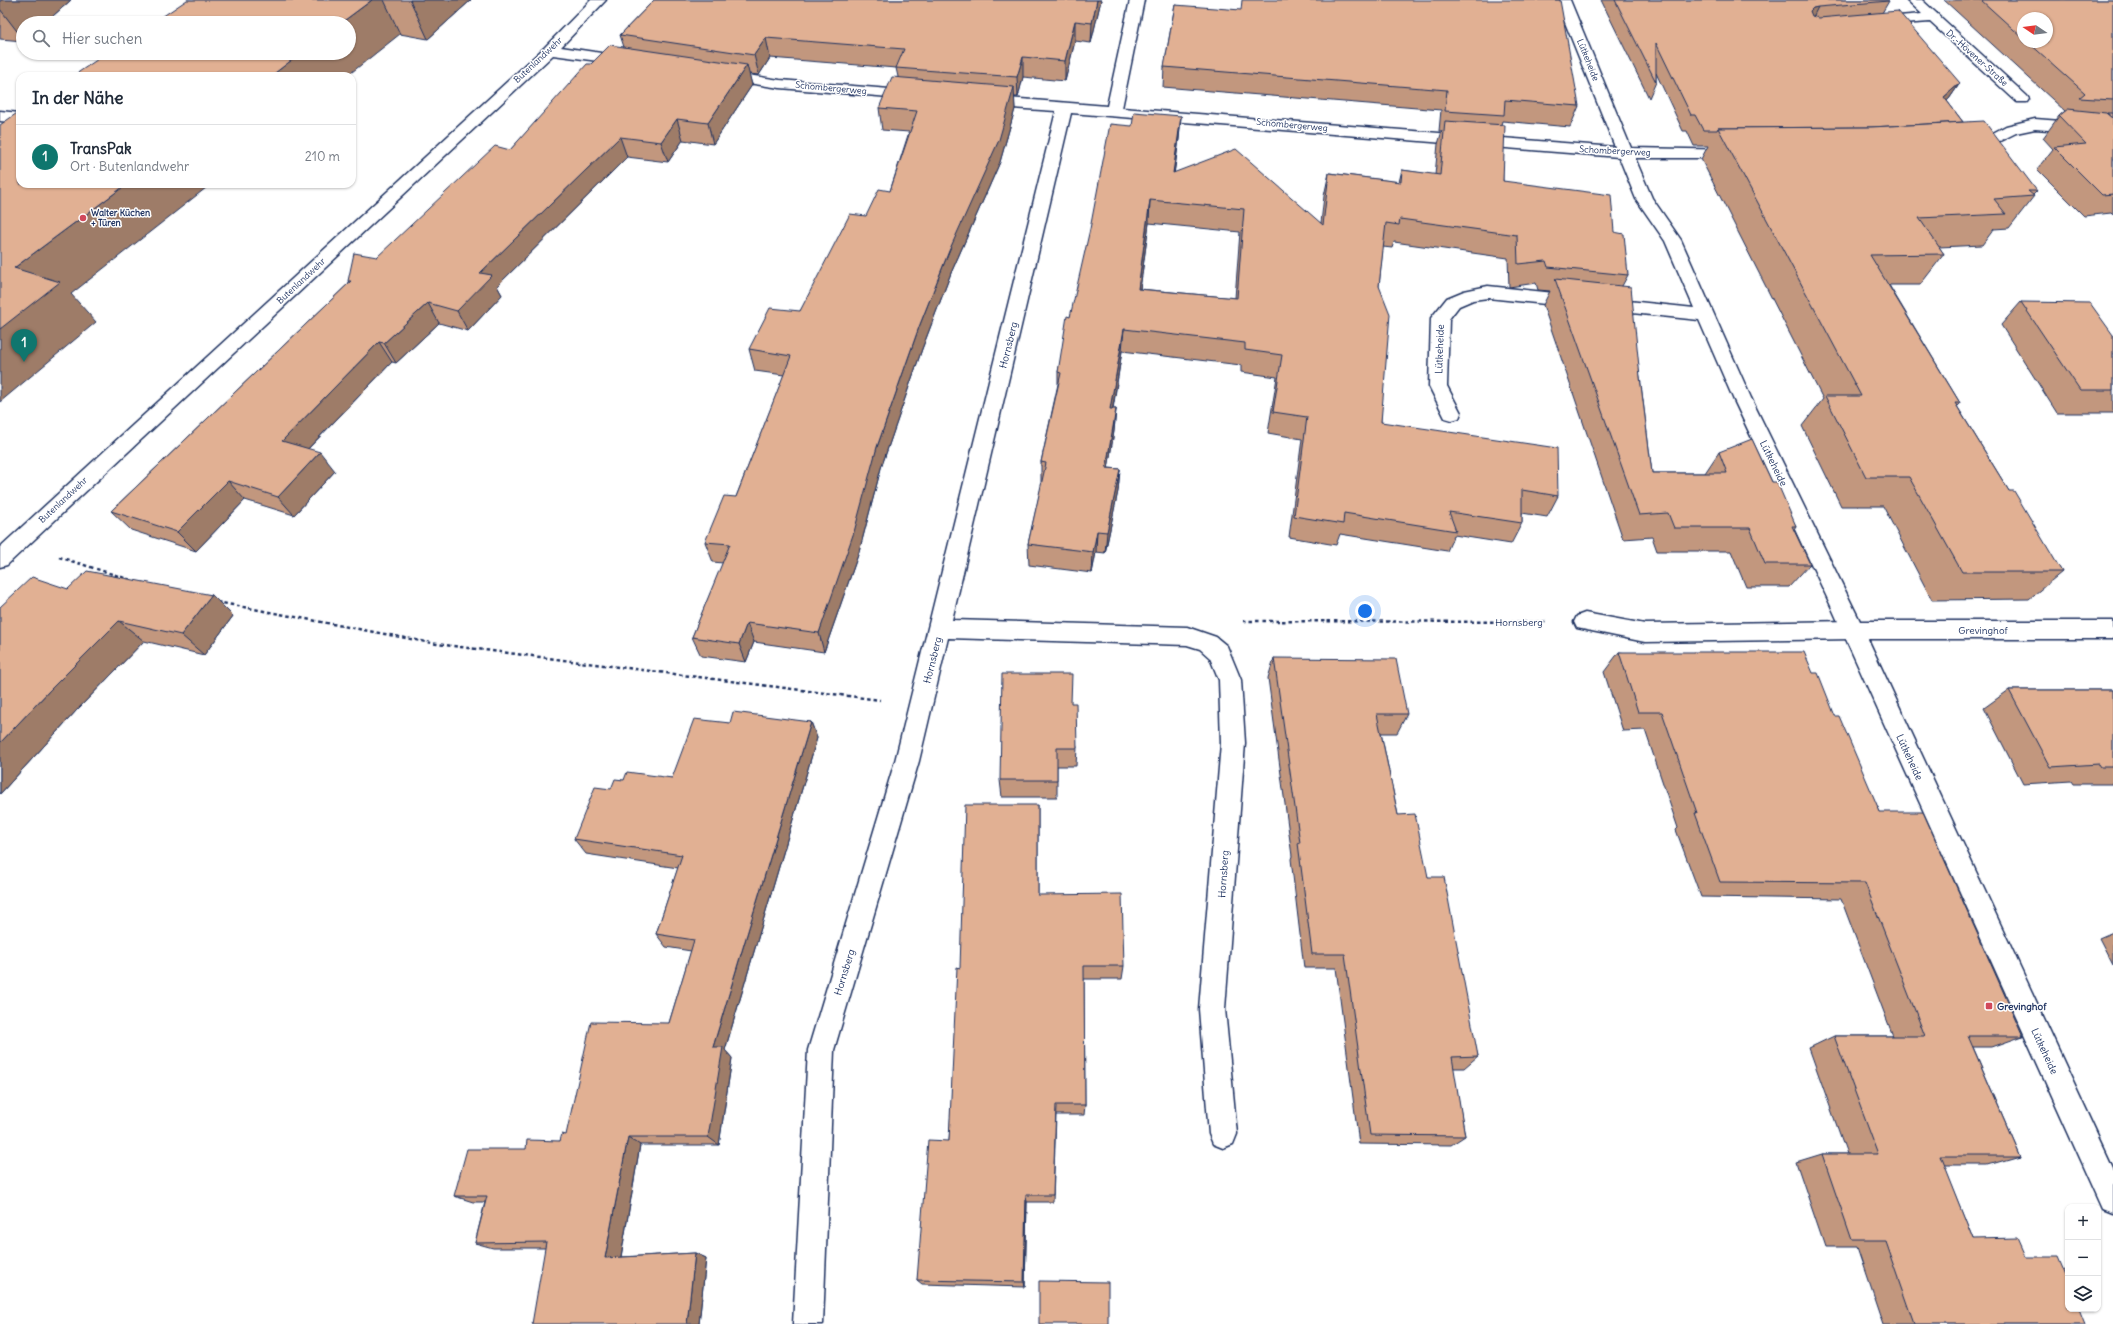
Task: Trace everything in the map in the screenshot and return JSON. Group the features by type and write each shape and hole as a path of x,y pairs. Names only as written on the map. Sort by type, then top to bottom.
{"street":[{"name":"Butenlandwehr","path":"0,559 550,50 599,0"},
{"path":"1114,110 1137,0"},
{"name":"Lütkeheide","path":"1563,0 1644,199 1673,240 1742,398 1854,630 2113,1199"},
{"name":"Dr.-Hövener-Straße","path":"1914,0 1931,18 2022,99"},
{"path":"1863,23 1931,18"},
{"path":"550,50 643,64"},
{"name":"Schombergerweg","path":"704,73 780,84 930,96"},
{"name":"Schombergerweg","path":"970,100 1114,110 1626,153 1750,153"},
{"name":"Hornsberg","path":"808,1324 821,1050 907,761 1065,107"},
{"path":"0,116 16,118"},
{"path":"1952,146 1983,144 2011,129 2036,124 2100,129 2113,128"},
{"name":"Lütkeheide","path":"1452,413 1438,386 1440,318 1453,302 1470,295 1488,292 1706,315"},
{"path":"1585,622 1645,633 1854,630"},
{"name":"Hornsberg","path":"939,629 1187,636 1208,643 1219,652 1230,680 1233,743 1212,1009 1223,1134"},
{"name":"Grevinghof","path":"1854,630 2113,630"}],"path":[{"path":"17,542 138,582"},
{"path":"213,601 437,644 921,705"},
{"name":"Hornsberg","path":"1187,636 1239,621 1585,622"}],"building":[{"path":"187,0 372,0 350,16 163,16"},
{"path":"654,0 1097,0 1092,23 1075,21 1065,61 1023,57 1017,77 896,68 904,49 766,38 754,55 620,35"},
{"path":"1242,0 1560,0 1579,106 1505,100 1504,115 1445,111 1447,90 1164,67 1175,5 1241,10"},
{"path":"1615,0 1888,0 1889,1 1818,7 1813,8 1810,11 1812,16 1819,18 1898,11 1960,83 1944,97 1963,122 1871,127 1718,128 1717,130 1703,130 1695,115 1691,115 1656,43 1656,82"},
{"path":"1981,0 2113,0 2113,100 2079,98 2085,93 2035,48 2053,48 2053,12 2017,12 2017,33"},
{"path":"610,45 747,65 708,123 677,119 661,142 620,137 480,273 492,275 457,311 428,303 384,343 379,342 282,441 320,452 278,497 228,481 177,532 111,511 351,281 348,281 354,253 377,257 495,146 510,150 587,64 591,64"},
{"path":"97,60 292,60 276,72 79,72"},
{"path":"892,77 1014,87 999,140 949,251 919,327 877,447 854,532 819,633 747,623 739,644 692,637 730,544 705,542 724,496 736,497 791,356 749,349 770,308 800,311 850,214 866,216 879,189 890,191 917,111 879,108"},
{"path":"2068,109 2106,113 2113,119 2113,194 2102,195 2054,147 2086,144 2059,116"},
{"path":"1134,112 1181,116 1173,173 1236,149 1323,225 1329,173 1401,182 1402,170 1440,175 1445,121 1505,125 1503,181 1611,195 1614,232 1624,234 1628,275 1548,267 1546,261 1518,264 1517,235 1400,219 1399,225 1386,223 1379,286 1390,314 1381,422 1557,448 1558,496 1522,490 1522,523 1449,512 1456,531 1344,513 1343,524 1294,516 1307,417 1273,412 1282,355 1245,350 1245,343 1124,329 1110,409 1116,409 1106,468 1120,469 1107,532 1097,531 1093,552 1028,544 1046,463 1041,462 1061,373 1058,372 1067,316 1070,317 1090,229 1110,124 1132,126","holes":["1150,200 1244,209 1237,298 1138,289"]},
{"path":"2107,113 2113,113 2113,118"},
{"path":"16,114 16,188 122,188 14,268 60,282 0,329 0,125"},
{"path":"1984,121 2037,191 2028,191 2034,196 1994,199 2006,214 1919,218 1944,254 1870,255 1960,403 1955,403 2009,491 2014,491 2062,572 1962,572 1909,477 1866,477 1825,396 1861,396 1718,128 1871,127"},
{"path":"1555,279 1631,287 1652,473 1727,473 1719,452 1752,439 1772,482 1777,482 1796,526 1792,526 1810,564 1765,564 1750,528 1674,528 1668,513 1639,515"},
{"path":"2021,302 2090,303 2113,335 2113,390 2080,390"},
{"path":"87,571 212,595 181,635 119,621 49,691 0,743 0,607 32,577 68,589"},
{"path":"1619,652 1804,652 1813,673 1818,673 1835,716 1839,716 1880,812 1923,812 2023,1036 1968,1036 2020,1156 1940,1156 1973,1239 2019,1238 2027,1256 2057,1256 2065,1275 2065,1312 2080,1312 2085,1324 1914,1324 1885,1241 1852,1241 1822,1154 1878,1154 1834,1036 1925,1036 1865,883 1720,882 1695,813 1697,813 1662,712 1638,712"},
{"path":"1274,658 1396,659 1407,714 1377,714 1398,815 1415,814 1428,877 1444,877 1478,1056 1452,1057 1465,1136 1370,1135 1345,954 1312,954 1298,843 1300,843"},
{"path":"1002,674 1072,674 1071,703 1076,703 1077,748 1057,748 1057,780 1000,780"},
{"path":"2009,690 2113,690 2113,767 2101,767 2099,764 2050,767"},
{"path":"733,712 811,722 713,1047 723,1047 708,1137 628,1137 605,1258 695,1253 687,1324 532,1324 546,1242 475,1243 487,1196 454,1196 467,1149 526,1149 527,1140 560,1141 562,1134 566,1135 591,1022 669,1023 694,940 656,934 682,855 574,839 595,787 611,789 615,779 624,780 627,772 672,778 694,719 730,723"},
{"path":"965,805 1038,805 1038,895 1122,894 1124,966 1084,966 1085,1105 1056,1105 1053,1195 1026,1195 1024,1282 917,1280 928,1140 949,1141 957,967 960,968"},
{"path":"1039,1281 1108,1282 1108,1324 1039,1324"}],"place":[{"name":"Walter Küchen + Türen","path":"83,218"},
{"name":"TransPak","path":"24,362"},
{"name":"Grevinghof","path":"1989,1006"}]}
